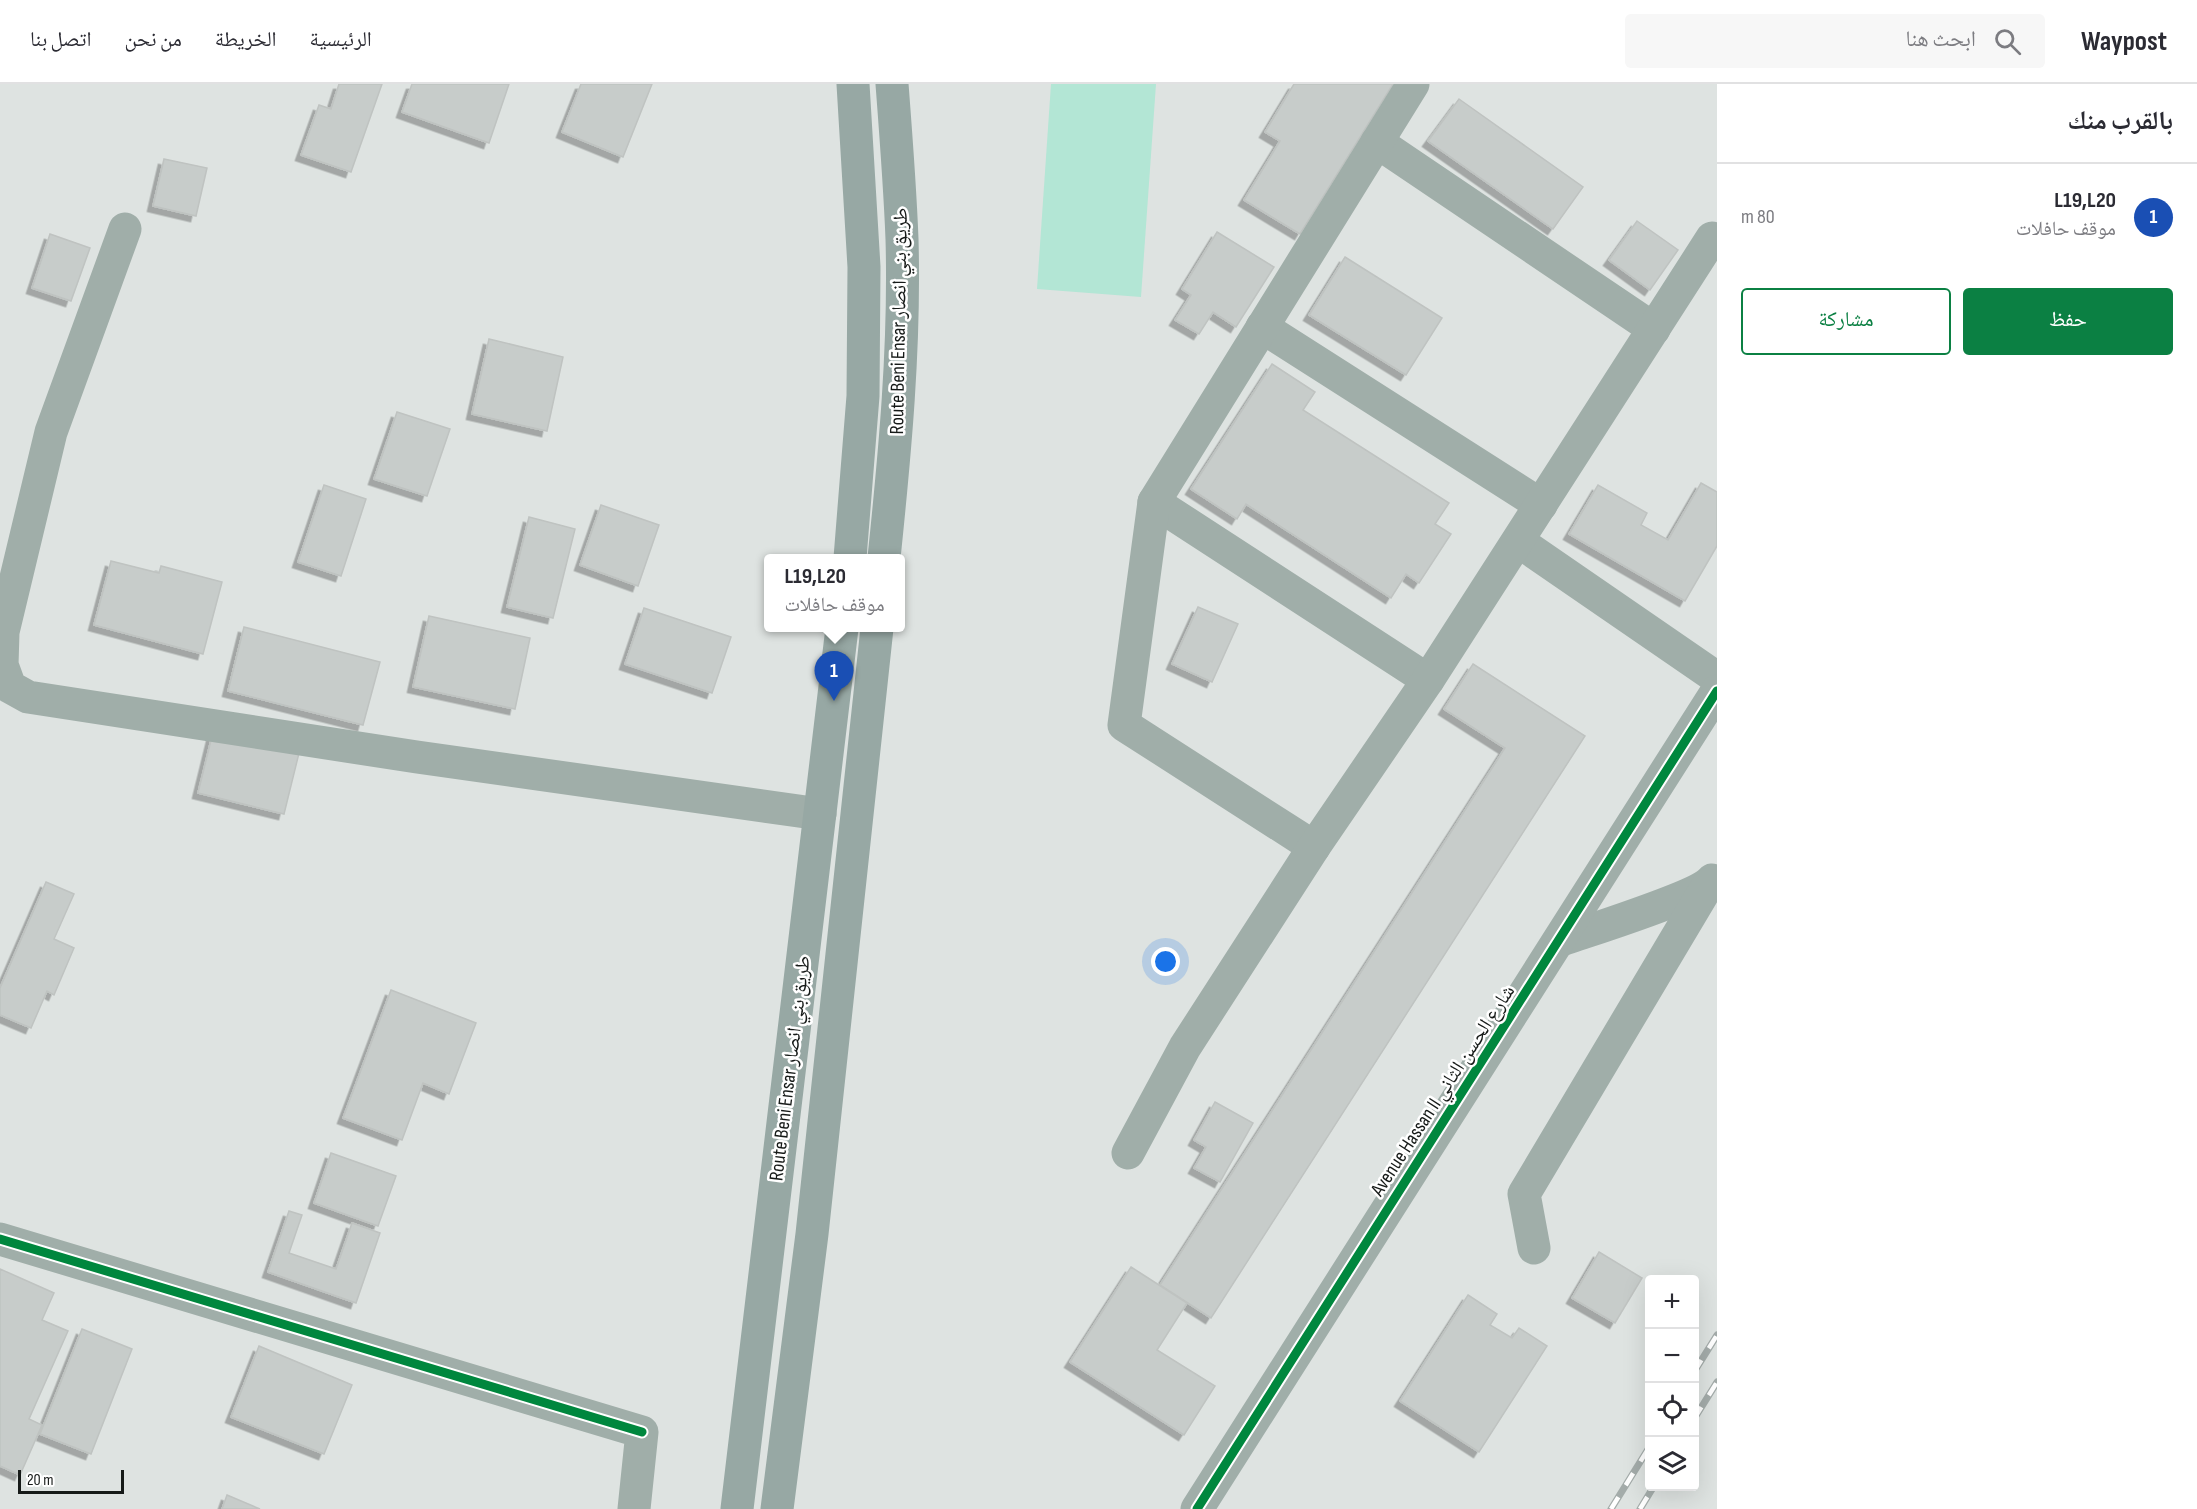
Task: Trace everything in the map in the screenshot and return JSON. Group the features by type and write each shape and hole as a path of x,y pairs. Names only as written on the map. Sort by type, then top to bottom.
{"highway":[{"name":"Route Beni Ensar طريق بني انصار","path":"850,554 863,396 864,267 853,84"},
{"name":"Route Beni Ensar طريق بني انصار","path":"884,554 896,442 901,360 902,240 892,84"},
{"name":"Route Beni Ensar طريق بني انصار","path":"737,1509 841,632"},
{"name":"Route Beni Ensar طريق بني انصار","path":"777,1509 812,1234 876,632"}],"street":[{"path":"896,130 902,84"},
{"path":"1314,847 1124,725 1154,502 1413,84"},
{"path":"1377,142 1654,329"},
{"path":"125,229 51,432 3,632 2,665 10,687 28,697 429,759 820,814"},
{"path":"1128,1153 1185,1047 1314,847 1428,680 1712,238"},
{"path":"1262,327 1541,505"},
{"path":"1154,502 1428,680"},
{"path":"1518,541 1717,678"},
{"name":"Avenue Hassan II شارع الحسن الثاني","path":"1197,1509 1717,691"},
{"path":"1558,941 1703,897"},
{"path":"1534,1248 1524,1194 1703,897"},
{"path":"0,1239 642,1432 634,1509"}],"green space":[{"path":"1051,84 1156,84 1141,297 1037,289"}],"building":[{"path":"339,84 382,84 351,172 301,155 319,105 331,109"},
{"path":"412,84 509,84 489,143 402,112"},
{"path":"581,84 652,84 623,157 562,132"},
{"path":"1294,84 1393,84 1300,234 1244,200 1280,141 1265,132"},
{"path":"1459,99 1583,187 1553,229 1428,141"},
{"path":"164,159 207,168 196,216 153,206"},
{"path":"1637,221 1678,250 1650,290 1609,260"},
{"path":"1217,232 1274,267 1236,327 1213,312 1199,334 1175,320 1191,295 1182,289"},
{"path":"50,234 90,248 71,301 32,288"},
{"path":"1345,257 1442,318 1406,375 1309,315"},
{"path":"489,339 563,357 547,431 472,414"},
{"path":"1272,364 1315,392 1303,410 1449,503 1435,524 1451,534 1419,583 1406,574 1391,598 1246,504 1237,519 1191,489"},
{"path":"397,412 450,429 427,496 374,479"},
{"path":"1701,483 1717,492 1717,546 1685,601 1569,534 1598,485 1647,513 1641,525 1668,540"},
{"path":"324,485 366,499 341,576 298,562"},
{"path":"601,505 659,525 638,586 580,565"},
{"path":"529,517 575,529 553,618 507,607"},
{"path":"111,561 159,573 161,566 222,582 203,654 94,625"},
{"path":"1198,607 1238,624 1212,682 1172,664"},
{"path":"644,608 731,637 712,693 625,664"},
{"path":"429,616 530,638 515,709 413,687"},
{"path":"244,627 380,662 363,725 228,691"},
{"path":"1473,664 1585,736 1211,1318 1160,1285 1505,748 1444,709"},
{"path":"214,728 300,749 284,814 198,793"},
{"path":"46,882 74,894 54,939 74,948 54,995 47,991 31,1028 0,1015 0,988"},
{"path":"391,990 476,1023 449,1094 423,1083 402,1140 343,1118"},
{"path":"1215,1102 1253,1123 1220,1182 1194,1168 1206,1147 1194,1140"},
{"path":"331,1153 396,1176 378,1226 314,1203"},
{"path":"289,1211 302,1215 289,1253 336,1269 352,1223 380,1233 356,1303 268,1272"},
{"path":"1599,1252 1642,1278 1615,1323 1572,1298"},
{"path":"1131,1267 1187,1303 1157,1350 1215,1386 1184,1435 1070,1362"},
{"path":"0,1269 54,1293 42,1320 68,1331 29,1419 42,1425 20,1475 0,1466"},
{"path":"1468,1295 1497,1314 1490,1325 1512,1338 1519,1328 1547,1346 1479,1452 1400,1401"},
{"path":"82,1329 132,1349 91,1454 40,1434"},
{"path":"259,1346 352,1385 324,1454 231,1417"},
{"path":"227,1495 260,1509 222,1509"}],"railway":[{"path":"1699,1364 1717,1335"},
{"path":"1699,1411 1717,1382"},
{"path":"1611,1509 1645,1454"},
{"path":"1640,1509 1651,1491"}],"cycle path":[{"path":"1197,1509 1717,691"},
{"path":"0,1239 642,1432"}],"place":[{"name":"L19,L20","path":"834,701"}]}
